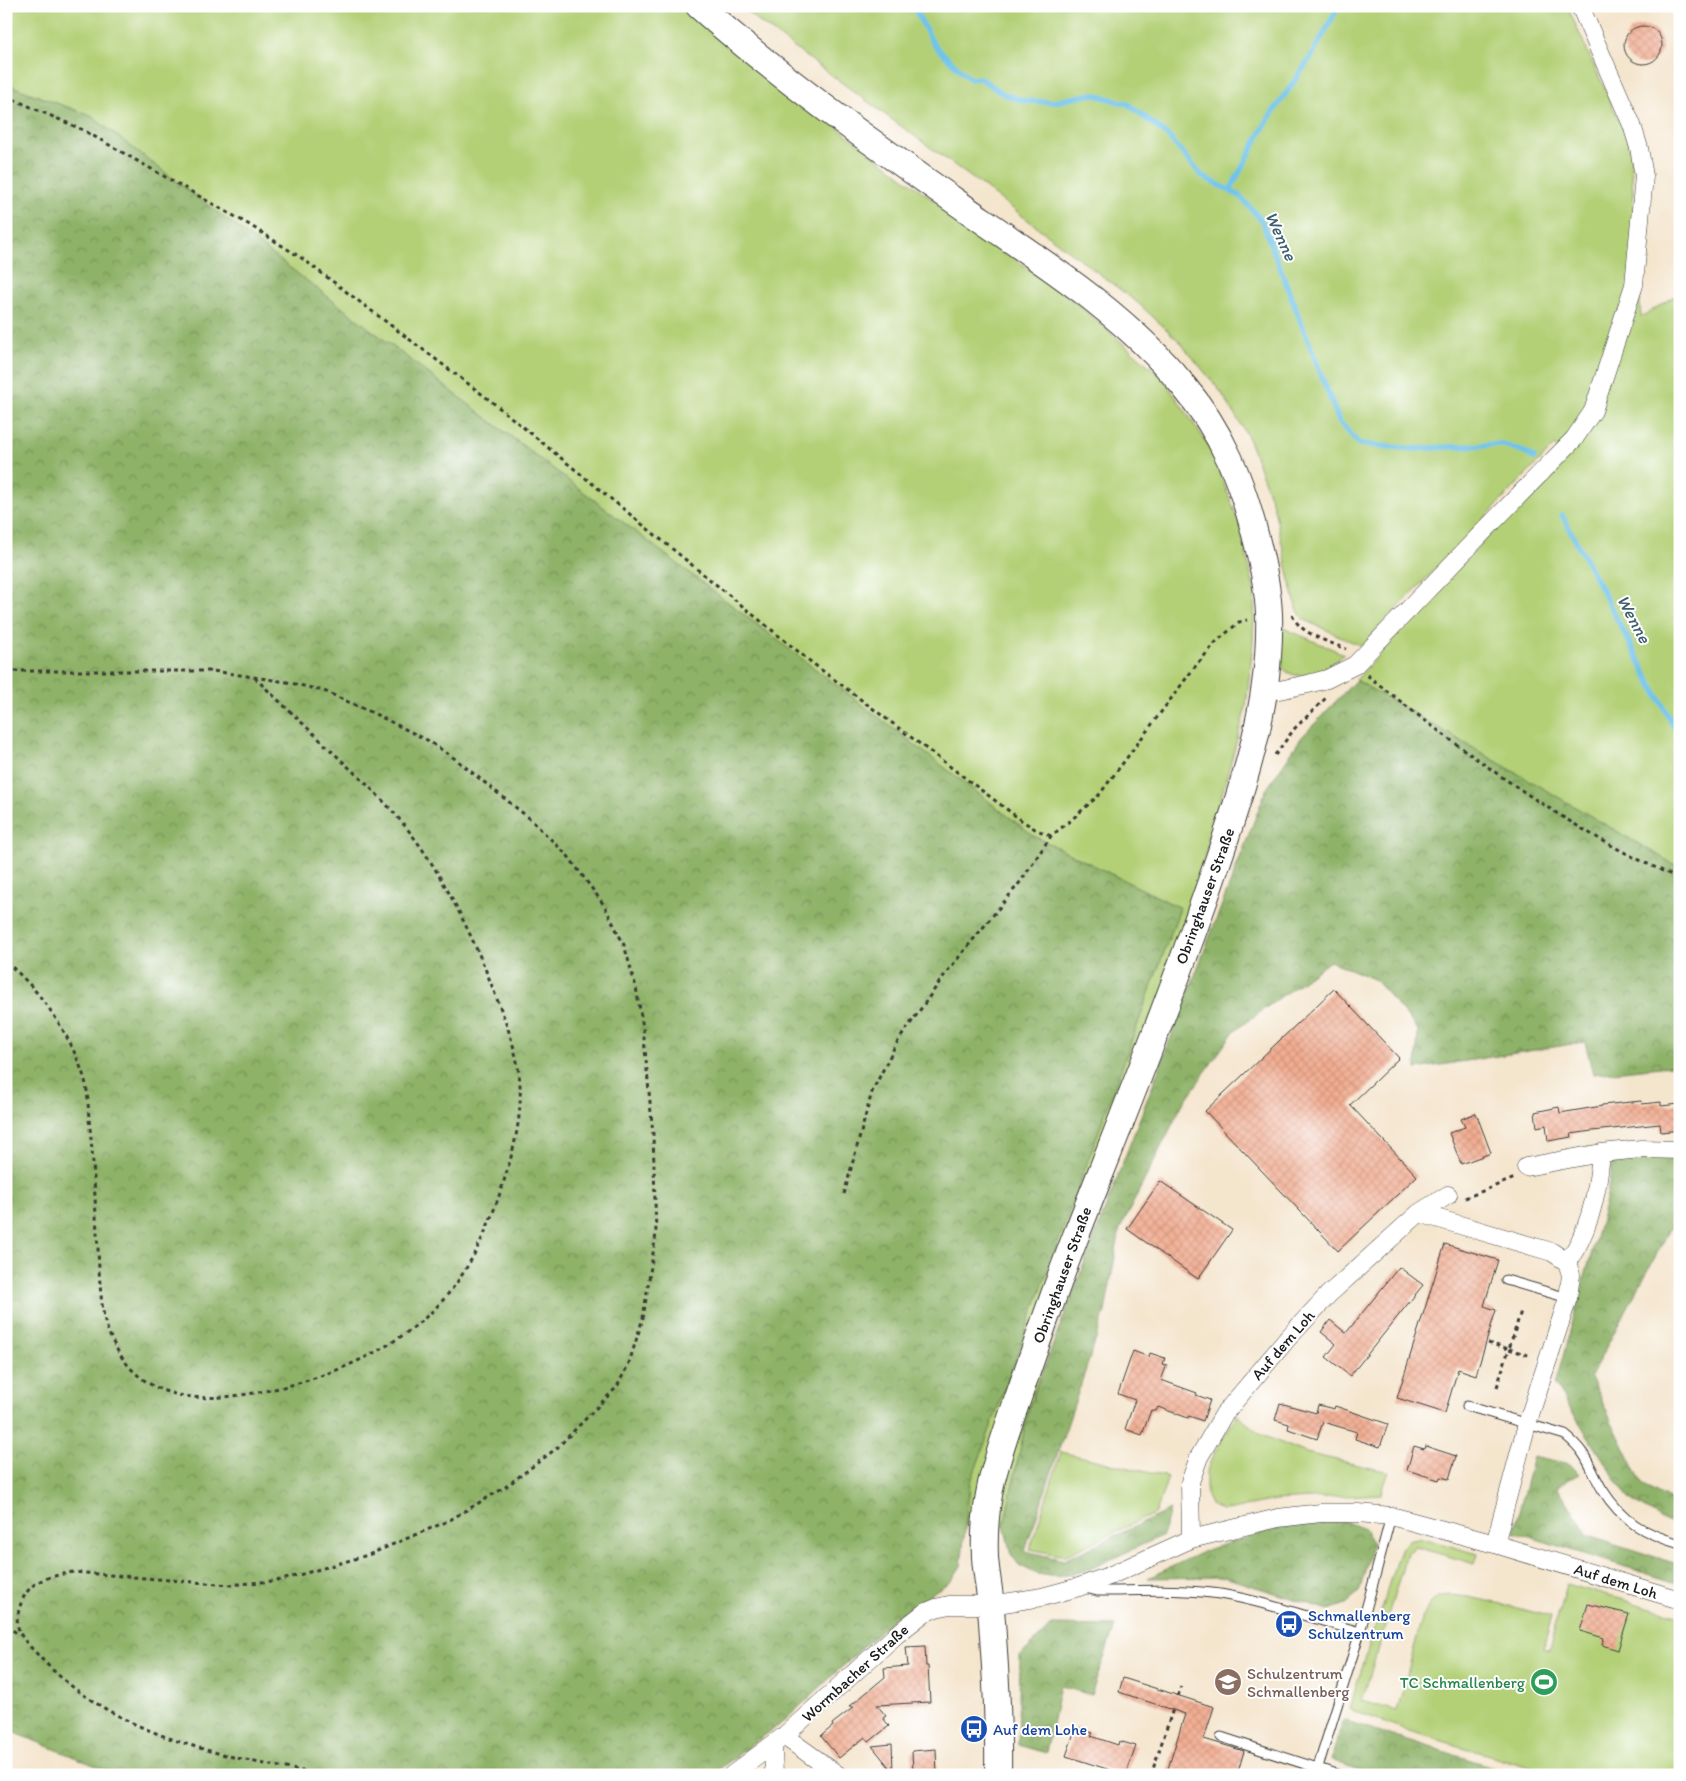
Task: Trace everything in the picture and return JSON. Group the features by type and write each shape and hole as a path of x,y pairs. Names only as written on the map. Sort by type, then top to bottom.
{"street":[{"name":"Obringhauser Straße","path":"699,6 789,82 865,138 1070,281 1120,321 1154,352 1184,386 1210,420 1240,483 1266,581 1280,614 1258,725 1241,795 1188,946 1048,1307 991,1487 985,1522 985,1556 991,1605 998,1775"},
{"path":"1264,688 1279,690 1327,679 1359,661 1574,439 1594,411 1634,284 1644,176 1639,148 1632,125 1580,6"},
{"path":"1526,1168 1601,1153 1641,1149 1680,1150"},
{"path":"1566,1262 1575,1251 1594,1205 1601,1153"},
{"name":"Auf dem Loh","path":"1191,1539 1190,1482 1199,1457 1224,1414 1288,1338 1330,1294 1419,1213 1445,1197"},
{"path":"1419,1213 1552,1252 1566,1262 1571,1275 1568,1298 1527,1424 1495,1544"},
{"name":"Auf dem Loh","path":"991,1605 1042,1597 1080,1587 1191,1539 1278,1518 1321,1513 1358,1513 1391,1516 1495,1544 1680,1600"},
{"name":"Wormbacher Straße","path":"732,1775 778,1740 896,1634 924,1613 949,1605 991,1605"},
{"path":"774,1775 778,1740 838,1775"}],"lane":[{"path":"1506,1280 1568,1298"},
{"path":"1467,1406 1565,1435 1577,1444 1588,1459 1602,1488 1626,1520 1644,1532 1680,1544"},
{"path":"1318,1767 1360,1632 1391,1516"},
{"path":"1080,1587 1097,1591 1218,1594 1248,1599 1360,1632"},
{"path":"1221,1738 1340,1775"}],"path":[{"path":"6,96 83,130 248,224 303,259 491,401 811,662 1021,820 1051,836"},
{"path":"844,1194 872,1092 896,1044 946,974 1021,881 1051,836 1099,795 1194,668 1216,642 1239,622 1280,614 1296,623 1304,630 1359,661 1433,727 1516,785 1572,822 1618,849 1680,879"},
{"path":"6,671 213,670 252,675 324,691 427,740 447,754 536,825 568,856 604,905 624,945 643,1028 656,1189 656,1234 643,1318 630,1363 617,1387 591,1415 557,1448 504,1488 448,1521 368,1555 282,1580 230,1585 73,1572 50,1577 36,1582 26,1592 16,1623 20,1636"},
{"path":"6,962 44,1000 66,1035 85,1077 104,1318 120,1354 138,1376 157,1388 184,1397 239,1395 278,1389 331,1372 382,1348 426,1318 443,1300 457,1282 480,1242 495,1207 512,1157 521,1108 519,1073 508,1028 485,969 460,915 426,855 401,821 372,789 252,675"},
{"path":"1445,1197 1455,1202 1514,1178 1526,1168"},
{"path":"1497,1387 1521,1311"},
{"path":"1488,1343 1548,1361"},
{"path":"6,1626 20,1636 51,1670 90,1699 142,1727 207,1750 283,1768 328,1775"},
{"path":"1178,1696 1182,1687"},
{"path":"1151,1775 1173,1709"}],"green space":[{"path":"6,6 684,6 716,36 920,190 1077,304 1162,377 1211,449 1240,526 1255,593 1253,642 1246,707 1190,910 1029,1407 1004,1526 966,1525 970,1484 1180,908 1034,836 91,116 6,84"},
{"path":"740,6 1567,6 1630,145 1641,317 1680,293 1680,868 1356,680 1563,454 1554,446 1361,646 1303,619 1296,607 1273,504 1247,435 1221,392 1179,341 1138,303"},
{"path":"6,84 91,116 1034,836 1180,908 970,1484 961,1566 951,1581 895,1617 783,1722 711,1775 118,1775 6,1729"},
{"path":"1281,627 1344,654 1325,668 1310,675 1295,675 1287,672 1282,667 1279,659"},
{"path":"1356,680 1680,868 1680,1065 1593,1074 1585,1042 1416,1069 1418,1030 1376,980 1330,961 1234,1031 1182,1105 1120,1229 1105,1312 1025,1551 1064,1560 1170,1510 1163,1535 1088,1570 1058,1577 1037,1574 1019,1565 1011,1554 1004,1526 1029,1407 1266,790 1301,738"},
{"path":"1680,1157 1680,1221 1675,1220 1590,1377 1642,1484 1680,1505 1680,1524 1659,1518 1628,1498 1555,1385 1606,1201 1613,1161"},
{"path":"1237,1415 1262,1435 1306,1453 1389,1472 1381,1494 1276,1500 1222,1511 1211,1505 1206,1494 1206,1473 1214,1453"},
{"path":"1061,1452 1168,1477 1156,1513 1064,1556 1030,1549"},
{"path":"1533,1456 1569,1464 1579,1475 1557,1486 1588,1535 1680,1565 1680,1584 1514,1532"},
{"path":"1344,1521 1365,1529 1372,1545 1359,1593 1346,1604 1329,1610 1224,1577 1148,1578 1209,1549 1276,1529"},
{"name":"TC Schmallenberg","path":"1422,1538 1478,1554 1475,1564 1416,1547 1407,1553 1362,1701 1397,1711 1423,1615 1439,1597 1451,1595 1464,1596 1552,1617 1543,1649 1549,1651 1566,1584 1680,1616 1680,1775 1556,1775 1409,1731 1349,1709 1400,1549 1408,1541"},
{"path":"1052,1625 1115,1626 1091,1695 1060,1686 1046,1753 1018,1745 1020,1656"},
{"path":"1343,1720 1519,1775 1373,1775 1331,1760"}],"building":[{"path":"1643,26 1657,31 1662,45 1657,59 1643,64 1629,59 1624,45 1629,31"},
{"path":"1334,989 1399,1058 1350,1105 1417,1176 1338,1251 1205,1111"},
{"path":"1641,1101 1642,1104 1661,1102 1661,1106 1680,1104 1680,1130 1661,1132 1660,1124 1571,1134 1572,1137 1548,1141 1546,1125 1537,1127 1535,1112 1559,1107 1560,1113 1602,1105"},
{"path":"1476,1113 1491,1153 1461,1164 1449,1133 1465,1127 1461,1119"},
{"path":"1160,1181 1232,1230 1198,1279 1127,1229"},
{"path":"1445,1244 1498,1260 1484,1306 1496,1310 1476,1375 1458,1369 1445,1413 1397,1398"},
{"path":"1399,1267 1423,1285 1350,1376 1326,1357 1336,1344 1321,1332 1330,1320 1346,1333"},
{"path":"1133,1351 1149,1357 1150,1353 1165,1358 1163,1364 1167,1365 1161,1380 1197,1393 1196,1395 1210,1400 1203,1421 1189,1416 1188,1418 1158,1407 1156,1411 1151,1410 1142,1435 1125,1429 1135,1400 1118,1394"},
{"path":"1280,1403 1316,1413 1318,1405 1334,1409 1335,1406 1388,1424 1380,1447 1355,1439 1357,1432 1323,1422 1317,1439 1288,1429 1289,1424 1275,1420"},
{"path":"1414,1446 1424,1449 1425,1446 1456,1456 1449,1479 1440,1477 1439,1480 1407,1470"},
{"path":"1588,1604 1629,1614 1618,1650 1602,1645 1604,1638 1580,1631"},
{"path":"925,1646 930,1702 877,1705 886,1716 883,1718 889,1726 869,1742 865,1737 839,1758 821,1736 833,1726 832,1724 854,1707 849,1707 885,1677 884,1668 908,1666 906,1647"},
{"path":"1123,1678 1214,1707 1204,1739 1244,1751 1237,1775 1166,1775 1185,1714 1119,1692"},
{"path":"1076,1727 1093,1733 1091,1736 1118,1745 1119,1741 1136,1746 1126,1775 1066,1756"},
{"path":"892,1744 893,1772 872,1746"},
{"path":"936,1749 937,1775 915,1775 913,1772 912,1751"}],"waterway":[{"name":"Wenne","path":"913,6 934,45 970,79 980,78 1005,95 1025,101 1054,102 1092,94 1128,104 1167,135 1202,176 1240,196 1262,221 1339,421 1359,444 1414,449 1501,444 1522,451 1534,458"},
{"path":"1230,190 1267,121 1311,57 1339,6"},
{"name":"Wenne","path":"1562,515 1680,738"}],"place":[{"name":"Schmallenberg Schulzentrum","path":"1289,1624"},
{"name":"Schulzentrum Schmallenberg","path":"1228,1682"},
{"name":"TC Schmallenberg","path":"1544,1682"},
{"name":"Auf dem Lohe","path":"974,1729"}]}
